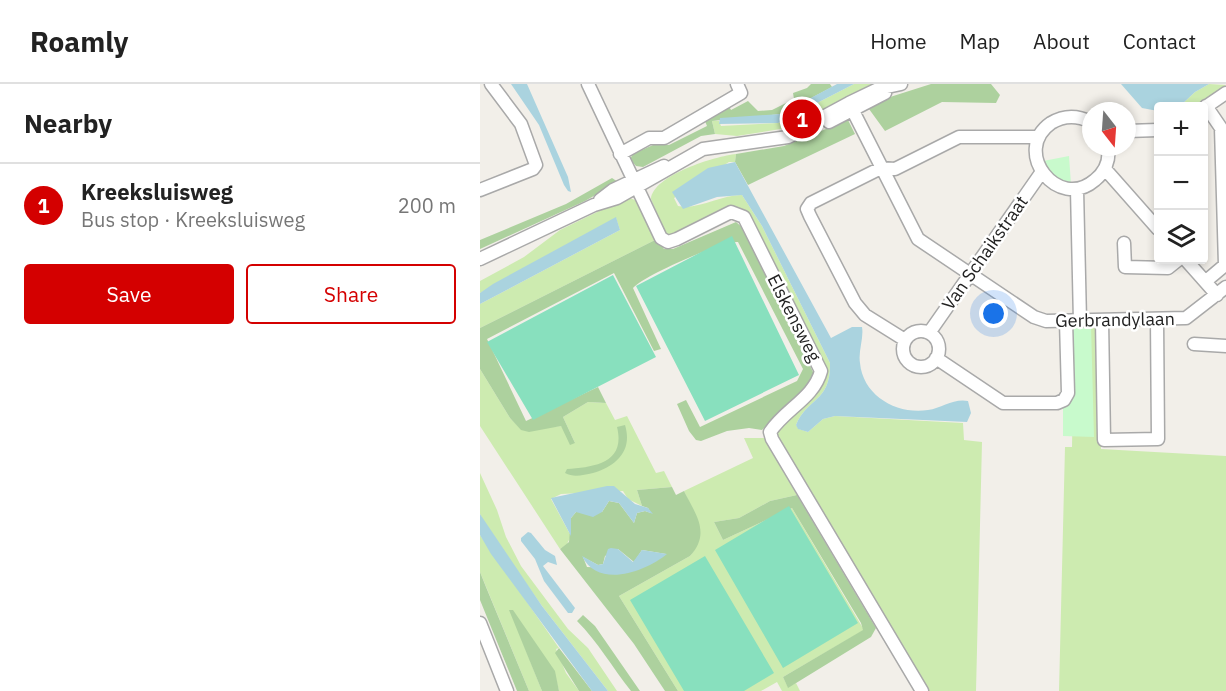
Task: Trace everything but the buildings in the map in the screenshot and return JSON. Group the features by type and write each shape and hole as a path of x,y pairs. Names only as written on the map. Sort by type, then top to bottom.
{"street":[{"path":"480,190 532,169 536,165 520,124 491,84"},
{"path":"588,84 635,184"},
{"path":"620,154 649,138 664,138 702,117 707,111 741,93 737,84"},
{"path":"483,259 703,149 778,140 813,125 823,124 850,107 882,96 896,85"},
{"path":"1208,105 1226,93"},
{"name":"Gerbrandylaan","path":"850,107 918,239 1035,317 1046,321 1080,321 1192,316 1222,291"},
{"path":"1206,281 1225,266 1221,128 1208,111"},
{"path":"1082,120 1069,116 1057,119 1039,137 1036,155 1041,173 1061,188 1077,189 1092,183 1105,169 1107,156"},
{"path":"1136,131 1154,130"},
{"path":"905,340 865,315 855,303 807,209 811,203 881,168 895,169 959,137 1039,137"},
{"path":"1105,169 1154,224"},
{"name":"Van Schaikstraat","path":"929,333 1041,173"},
{"name":"Elskensweg","path":"635,184 661,238 668,242 731,212 744,217 821,371 818,384 776,423 770,432 772,439 922,691"},
{"path":"1077,189 1080,321"},
{"path":"1124,243 1125,267 1168,268 1173,264"},
{"path":"1190,264 1206,281 1222,291"},
{"path":"1102,320 1104,440 1158,439 1156,319"},
{"path":"936,358 1003,403 1057,403 1064,400 1068,393 1066,321"},
{"path":"917,331 929,333 939,345 936,358 928,366 912,365 904,356 905,340 917,331"},
{"path":"1194,344 1226,346"},
{"path":"480,623 507,691"}],"green space":[{"path":"811,84 830,84 832,87 781,114 712,121 715,134 701,136 643,167 636,166 630,159 633,154 653,145 669,145 707,126 705,121 728,104 731,110 748,101 758,111 772,110 794,99 793,93"},
{"path":"854,84 879,84 856,92 787,128 737,136 715,134 712,121 719,121 721,126 778,123"},
{"path":"931,84 991,84 1000,95 996,103 942,102 885,131 869,109 887,98"},
{"path":"1209,84 1226,85 1203,102 1184,102"},
{"path":"848,120 855,134 748,185 735,162 736,154 784,146"},
{"path":"736,154 735,162 729,162 674,198 678,206 686,207 742,195 762,226 830,363 827,385 823,393 801,416 796,425 799,429 808,432 823,419 835,416 963,423 964,440 982,442 976,691 928,691 802,478 773,436 825,375 744,212 674,237 665,233 651,199 654,190 662,182 687,168 715,158"},
{"path":"1069,156 1071,184 1067,189 1038,162"},
{"path":"612,178 618,182 585,201 480,249 480,240 566,204"},
{"path":"628,197 639,202 657,239 480,328 480,304 620,230 616,218 480,293 480,281 524,257 560,230"},
{"path":"736,222 743,228 814,374 813,381 762,430 749,428 727,431 701,441 696,440 689,431 677,404 686,400 700,427 797,381 803,369 738,242 716,247 683,260 652,275 633,288 661,349 654,351 614,273 487,339 526,421 598,387 606,403 588,402 563,417 575,443 570,445 561,426 529,432 521,430 510,418 480,369 480,328 657,239 664,249 673,249"},
{"path":"732,236 799,375 705,421 636,286"},
{"path":"613,275 656,357 533,420 487,342"},
{"path":"1063,325 1091,325 1094,437 1063,436"},
{"path":"1097,327 1101,449 1226,456 1226,691 1059,691 1065,447 1072,447 1074,328"},
{"path":"480,369 510,418 521,429 561,426 575,443 563,417 588,402 606,403 615,420 627,416 656,473 664,471 672,487 637,490 642,506 628,499 623,491 561,494 551,499 571,536 567,544 560,549 480,426"},
{"path":"625,425 627,442 621,456 615,462 593,473 575,476 565,473 567,469 587,467 606,461 617,448 619,439 617,427"},
{"path":"744,438 764,438 797,495 770,501 739,518 714,522 723,540 792,508 864,630 783,677 788,687 796,683 800,691 782,691 777,682 761,691 678,691 619,596 690,556 698,540 699,532 698,524 684,491 753,458"},
{"path":"480,473 497,510 506,537 521,566 568,629 588,648 617,691 608,691 542,606 488,529 480,514"},
{"path":"672,487 676,495 684,491 699,524 700,540 690,556 619,596 678,691 665,691 634,644 560,549 569,542 571,518 576,512 602,512 609,501 619,503 634,523 637,513 645,511 651,513 648,508 642,506 637,490","holes":["618,549 634,562 642,550 666,554 638,569 587,567 583,557 598,565 603,564 605,556"]},
{"path":"797,495 876,628 871,637 788,688 783,677 863,630 861,623 792,508 723,540 714,522 739,518 770,501"},
{"path":"789,506 858,623 783,668 715,550"},
{"path":"480,535 559,648 556,649 566,673 579,691 559,691 554,671 513,611 510,610 542,691 529,691 480,572"},
{"path":"705,556 774,673 744,691 684,691 630,600"},
{"path":"480,572 529,691 517,691 480,600"},
{"path":"509,610 513,610 555,671 559,691 542,691"},
{"path":"583,615 595,626 640,691 631,691 577,621"},
{"path":"559,648 592,691 579,691 555,653"}],"water":[{"path":"511,84 527,84 568,177 571,192 564,185 539,125"},
{"path":"837,84 854,84 778,123 719,124 720,118 781,114"},
{"path":"1121,84 1209,84 1184,102 1154,102 1154,110 1142,108"},
{"path":"735,162 831,338 852,327 862,327 860,363 863,375 875,394 894,406 916,411 933,409 963,400 968,401 971,413 967,422 835,416 823,419 808,432 798,429 796,425 801,416 823,393 827,385 830,363 762,226 742,195 717,197 683,209 672,192 708,168"},
{"path":"616,217 620,230 480,304 480,293 493,284"},
{"path":"614,486 635,504 648,508 653,514 645,511 637,513 634,523 619,503 609,501 602,512 593,517 576,512 571,518 571,536 551,498"},
{"path":"480,514 542,606 608,691 592,691 491,554 480,535"},
{"path":"528,532 545,550 555,556 557,565 548,562 543,566 575,608 572,613 568,613 544,581 535,559 521,541 521,538"},
{"path":"608,549 618,549 633,562 642,550 667,554 647,567 610,575 589,566 582,556 598,565 603,564"}],"place":[{"name":"Kreeksluisweg","path":"802,119"}]}
